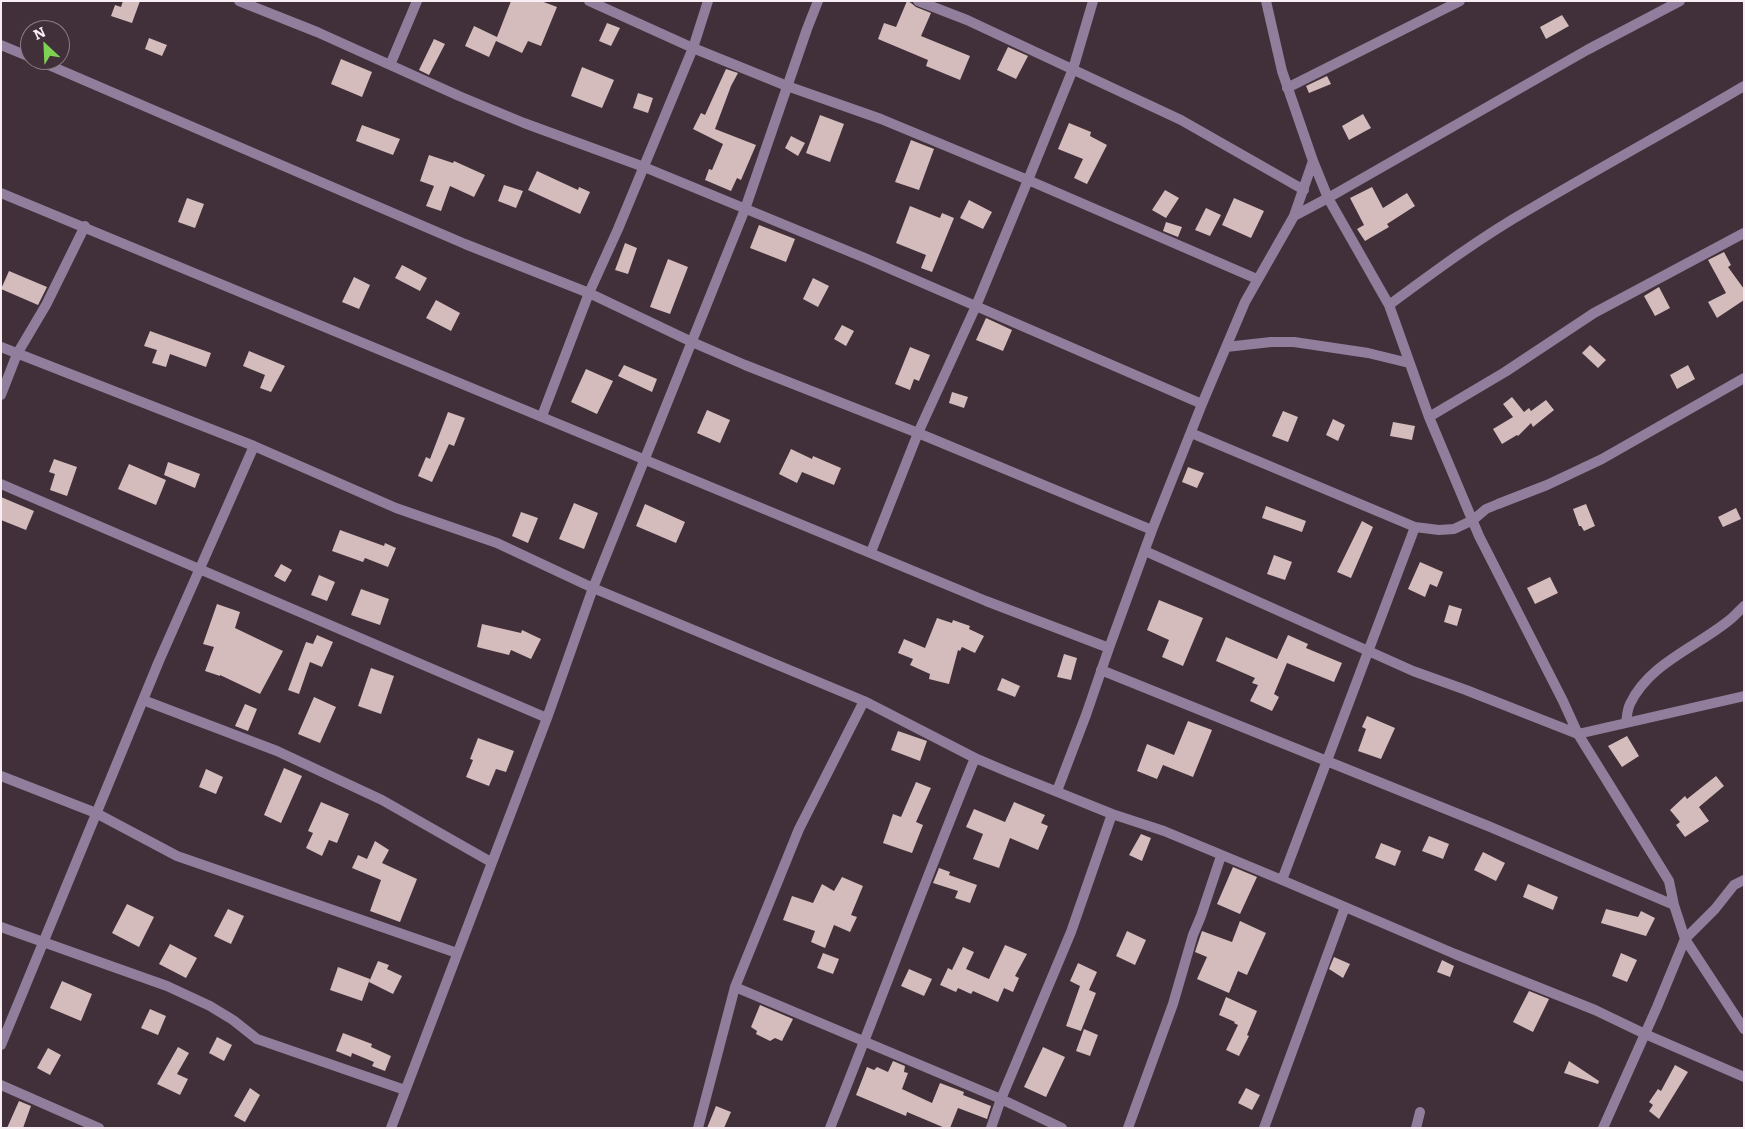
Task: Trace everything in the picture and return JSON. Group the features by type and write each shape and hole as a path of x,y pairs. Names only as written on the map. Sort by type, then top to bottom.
{"street":[{"path":"239,1 317,32 458,96 524,123 644,167 865,258 1202,404"},
{"path":"390,64 418,1"},
{"path":"588,1 693,48 787,86 880,119 1028,180 1257,279"},
{"path":"542,416 589,293 618,230 693,48 708,1"},
{"path":"390,1128 492,862 593,588 745,209 818,1"},
{"path":"918,1 967,20 1181,120 1304,190"},
{"path":"870,552 918,433 976,306 1073,69 1093,1"},
{"path":"1287,88 1460,1"},
{"path":"1294,216 1587,50 1680,1"},
{"path":"1265,2 1287,88 1328,198 1390,305 1429,417 1473,520 1578,734 1669,881 1674,905 1685,939 1743,1025"},
{"path":"1,45 20,53"},
{"path":"60,70 465,244 589,293 745,365 918,433 1152,530"},
{"path":"1390,305 1457,255 1530,209 1744,86"},
{"path":"1057,791 1152,530 1202,404 1257,279 1294,216 1314,161"},
{"path":"1,193 85,226 986,601 1108,648"},
{"path":"1,396 17,354 46,305 85,226"},
{"path":"1429,417 1505,372 1594,313 1744,233"},
{"path":"1226,347 1271,342 1294,342 1409,363"},
{"path":"1,347 254,446 396,508 497,543 593,588 864,701 975,758 1071,798 1164,832 1282,880 1455,954 1595,1010 1744,1077"},
{"path":"1191,433 1414,527 1439,530 1454,529 1473,520 1498,504 1547,485 1602,459 1744,378"},
{"path":"1,1045 143,700 254,446"},
{"path":"1,484 546,718"},
{"path":"1282,880 1370,650 1414,527"},
{"path":"1145,551 1370,650 1413,671 1578,734 1744,696"},
{"path":"1626,723 1629,706 1638,691 1656,671 1728,622 1744,606"},
{"path":"1101,670 1488,826 1674,905"},
{"path":"143,700 278,751 373,796 492,862"},
{"path":"698,1128 735,987 799,830 864,701"},
{"path":"830,1128 865,1041 929,869 975,758"},
{"path":"1,776 96,813 177,856 457,953"},
{"path":"991,1128 1001,1099 1071,932 1112,814"},
{"path":"1128,1128 1173,1004 1193,935 1221,856"},
{"path":"1603,1128 1685,939 1715,909 1734,885 1744,880"},
{"path":"1264,1128 1345,907"},
{"path":"1,927 167,986 234,1020 256,1039 405,1090"},
{"path":"735,987 1001,1099 1062,1128"},
{"path":"1,1085 99,1128"},
{"path":"1416,1128 1420,1112"}],"building":[{"path":"123,1 140,1 132,23 111,16 115,5 121,7"},
{"path":"511,1 541,1 557,7 541,46 528,41 522,53 496,41 489,57 465,46 474,26 497,37"},
{"path":"907,1 931,13 921,36 970,56 960,80 926,66 928,60 878,39 884,23 896,27"},
{"path":"1562,15 1569,26 1546,39 1540,27"},
{"path":"607,23 620,28 611,46 599,41"},
{"path":"149,38 167,45 162,56 145,49"},
{"path":"434,39 445,44 429,75 419,70"},
{"path":"1008,47 1028,56 1016,79 997,70"},
{"path":"341,59 372,72 362,97 331,84"},
{"path":"582,67 614,80 602,108 571,96"},
{"path":"726,69 738,73 731,86 715,129 756,145 741,180 737,178 731,191 705,180 709,169 712,170 723,144 693,129 701,113 705,115"},
{"path":"1327,76 1331,84 1309,93 1306,86"},
{"path":"638,93 653,98 648,113 633,108"},
{"path":"1363,114 1371,128 1349,140 1342,126"},
{"path":"820,115 844,124 830,162 806,153"},
{"path":"1069,123 1091,132 1090,136 1107,145 1087,184 1074,178 1083,159 1058,149"},
{"path":"362,125 400,139 393,155 356,141"},
{"path":"791,136 805,143 798,156 785,148"},
{"path":"911,140 934,149 919,190 895,182"},
{"path":"429,155 453,163 454,161 485,175 474,197 450,186 441,211 426,206 434,186 420,181"},
{"path":"537,171 578,190 579,187 590,192 580,214 528,190"},
{"path":"504,185 523,191 516,208 498,201"},
{"path":"1372,187 1383,208 1407,193 1415,206 1387,224 1389,227 1365,241 1357,229 1364,225 1350,198"},
{"path":"1165,190 1179,198 1166,218 1152,210"},
{"path":"187,198 204,204 195,228 178,222"},
{"path":"1234,198 1264,211 1251,238 1222,225"},
{"path":"969,200 992,212 983,229 960,218"},
{"path":"910,206 940,218 942,213 954,218 932,272 921,268 926,255 896,243"},
{"path":"1206,208 1221,215 1210,236 1195,230"},
{"path":"1166,222 1182,227 1178,237 1163,231"},
{"path":"759,225 795,239 786,262 750,248"},
{"path":"625,243 637,248 628,274 615,270"},
{"path":"1724,252 1731,265 1728,267 1744,289 1744,300 1717,318 1708,302 1726,293 1708,260"},
{"path":"668,259 688,267 670,314 650,307"},
{"path":"402,265 427,278 420,291 395,278"},
{"path":"9,271 47,287 38,305 1,289"},
{"path":"354,277 370,285 359,309 342,302"},
{"path":"813,278 829,286 818,307 803,299"},
{"path":"1659,287 1670,308 1655,316 1644,296"},
{"path":"436,300 460,313 451,331 426,318"},
{"path":"986,318 1012,330 1003,351 976,340"},
{"path":"842,325 854,331 846,346 834,339"},
{"path":"150,331 211,353 206,367 170,354 166,367 152,363 157,350 144,346"},
{"path":"1590,345 1606,360 1598,368 1582,353"},
{"path":"910,347 930,355 919,381 914,379 910,390 895,384"},
{"path":"249,351 285,366 271,392 260,388 265,375 243,366"},
{"path":"624,365 657,379 652,392 618,376"},
{"path":"1688,365 1695,379 1677,389 1670,375"},
{"path":"586,369 613,381 597,414 571,402"},
{"path":"952,392 968,397 964,408 949,403"},
{"path":"1512,397 1524,412 1529,408 1531,411 1546,400 1554,410 1533,427 1531,423 1518,436 1502,444 1493,429 1513,417 1503,404"},
{"path":"707,410 730,420 720,443 697,433"},
{"path":"1283,411 1298,417 1288,442 1272,436"},
{"path":"448,412 465,418 454,446 449,444 432,482 418,476 426,457 430,459"},
{"path":"1333,419 1345,425 1338,441 1326,435"},
{"path":"1393,422 1415,426 1412,440 1390,436"},
{"path":"791,449 812,459 813,456 841,468 834,485 802,472 797,483 779,474"},
{"path":"54,459 77,467 67,496 50,490 55,474 49,472"},
{"path":"168,462 200,474 195,488 164,475"},
{"path":"129,464 166,480 156,505 118,489"},
{"path":"1188,467 1204,473 1197,488 1182,482"},
{"path":"1,497 34,511 26,530 1,520"},
{"path":"574,503 598,513 584,549 559,539"},
{"path":"645,504 685,522 676,543 636,526"},
{"path":"1586,504 1595,526 1584,531 1579,526 1573,509"},
{"path":"1266,506 1306,521 1302,532 1262,518"},
{"path":"1736,508 1741,519 1723,527 1718,517"},
{"path":"521,512 538,518 528,543 512,536"},
{"path":"1362,521 1373,527 1351,578 1337,572"},
{"path":"340,530 384,546 385,543 396,548 388,567 365,558 363,562 332,551"},
{"path":"1274,555 1292,562 1285,580 1267,574"},
{"path":"1420,562 1443,572 1437,587 1430,584 1425,597 1408,589"},
{"path":"281,564 292,570 285,582 274,576"},
{"path":"319,575 335,582 327,601 311,595"},
{"path":"1550,577 1558,593 1535,604 1527,588"},
{"path":"361,589 389,599 380,625 351,615"},
{"path":"1159,600 1203,618 1183,666 1162,657 1169,640 1147,630"},
{"path":"217,604 240,612 235,628 283,651 260,694 220,675 205,671 214,647 203,644"},
{"path":"1449,605 1462,609 1457,626 1444,622"},
{"path":"937,618 952,623 953,620 970,626 969,629 984,636 975,653 962,647 960,651 958,650 949,684 929,679 930,674 910,665 913,659 898,653 904,639 925,648"},
{"path":"482,624 521,633 522,630 541,639 531,659 511,650 509,655 477,647"},
{"path":"317,635 333,642 322,667 310,662 299,694 288,690 306,642 313,644"},
{"path":"1288,635 1308,644 1306,648 1342,663 1334,682 1287,663 1274,694 1279,697 1272,711 1250,701 1258,685 1252,683 1255,678 1216,661 1226,637 1277,659"},
{"path":"1064,654 1077,658 1071,680 1057,677"},
{"path":"371,668 394,676 381,714 358,706"},
{"path":"1002,678 1020,686 1015,697 997,690"},
{"path":"314,697 336,707 320,743 298,734"},
{"path":"245,704 257,709 248,731 235,726"},
{"path":"1367,716 1395,728 1381,759 1358,751 1366,729 1362,727"},
{"path":"1188,721 1212,730 1193,777 1163,765 1157,779 1137,771 1147,744 1174,755"},
{"path":"898,731 927,741 920,761 891,750"},
{"path":"1627,736 1639,756 1622,767 1608,746"},
{"path":"478,738 514,751 506,772 496,769 489,786 466,777 473,760 470,759"},
{"path":"284,768 302,776 281,823 264,815"},
{"path":"206,769 223,777 216,794 199,787"},
{"path":"1716,776 1724,786 1699,807 1709,821 1685,837 1676,825 1680,822 1670,810 1685,796 1687,799"},
{"path":"916,782 931,788 916,822 923,825 912,853 883,843 893,814 901,817"},
{"path":"321,802 349,814 337,843 329,840 322,856 306,848 313,833 308,831"},
{"path":"1014,802 1045,815 1041,823 1048,826 1038,850 1010,838 999,868 973,859 983,834 966,827 974,809 1005,822"},
{"path":"1141,834 1151,838 1142,861 1129,855"},
{"path":"1429,836 1449,844 1443,859 1422,851"},
{"path":"375,841 389,850 382,863 417,879 400,922 370,911 381,880 352,868 358,855 367,859"},
{"path":"1381,843 1401,851 1395,866 1375,858"},
{"path":"1483,852 1505,863 1496,881 1474,870"},
{"path":"1233,867 1257,877 1240,914 1217,904"},
{"path":"939,868 950,872 949,875 977,885 970,903 955,898 958,891 933,883"},
{"path":"842,877 863,886 851,915 857,917 850,932 834,925 825,948 811,942 815,931 783,920 792,896 813,903 822,884 834,891"},
{"path":"1528,884 1558,897 1553,910 1523,897"},
{"path":"127,904 154,917 139,947 112,933"},
{"path":"228,909 244,916 231,944 214,936"},
{"path":"1606,909 1638,917 1641,911 1655,918 1646,936 1601,923"},
{"path":"1240,921 1266,933 1247,975 1238,971 1229,993 1197,979 1207,957 1195,952 1202,931 1232,942"},
{"path":"1127,931 1146,940 1135,965 1116,956"},
{"path":"170,944 197,958 186,978 159,964"},
{"path":"1005,945 1027,954 1015,976 1019,978 1013,992 1004,988 998,1002 973,991 971,994 958,988 956,992 940,985 948,968 952,970 963,947 974,952 966,969 989,979"},
{"path":"823,953 839,959 833,974 817,968"},
{"path":"1621,953 1637,960 1627,982 1612,976"},
{"path":"1334,957 1350,964 1343,978 1329,969"},
{"path":"1442,960 1454,966 1450,977 1437,972"},
{"path":"378,961 389,965 387,969 402,976 393,994 369,982"},
{"path":"1078,963 1097,972 1089,990 1096,993 1081,1031 1066,1026 1080,986 1070,981"},
{"path":"338,967 370,979 362,1001 330,990"},
{"path":"909,969 932,979 924,996 901,986"},
{"path":"62,981 92,994 81,1021 50,1008"},
{"path":"1529,991 1549,999 1533,1032 1513,1022"},
{"path":"1226,997 1257,1011 1247,1035 1249,1036 1239,1056 1226,1050 1238,1025 1219,1015"},
{"path":"760,1005 793,1019 782,1041 775,1038 770,1041 756,1034 757,1031 751,1027"},
{"path":"150,1009 166,1016 158,1035 141,1028"},
{"path":"1084,1029 1098,1035 1090,1056 1076,1051"},
{"path":"343,1033 372,1044 371,1047 391,1056 385,1071 372,1066 374,1062 352,1053 351,1057 336,1051"},
{"path":"217,1037 232,1045 224,1061 209,1053"},
{"path":"178,1047 189,1053 177,1074 188,1079 180,1095 157,1084"},
{"path":"1043,1047 1065,1057 1046,1097 1024,1087"},
{"path":"48,1048 61,1055 50,1075 37,1068"},
{"path":"893,1061 905,1066 904,1072 908,1073 902,1089 932,1103 940,1083 964,1092 963,1095 991,1106 987,1119 958,1108 950,1128 945,1128 907,1112 906,1116 856,1095 867,1067 874,1070 877,1067 888,1072"},
{"path":"1569,1061 1599,1081 1598,1084 1564,1073"},
{"path":"1675,1065 1688,1072 1659,1119 1649,1111 1653,1105 1649,1102 1658,1089 1661,1091"},
{"path":"250,1088 260,1095 245,1122 234,1116"},
{"path":"1246,1088 1260,1095 1252,1110 1238,1103"},
{"path":"19,1101 31,1106 23,1128 7,1128"},
{"path":"716,1106 731,1112 724,1128 707,1128"}]}
